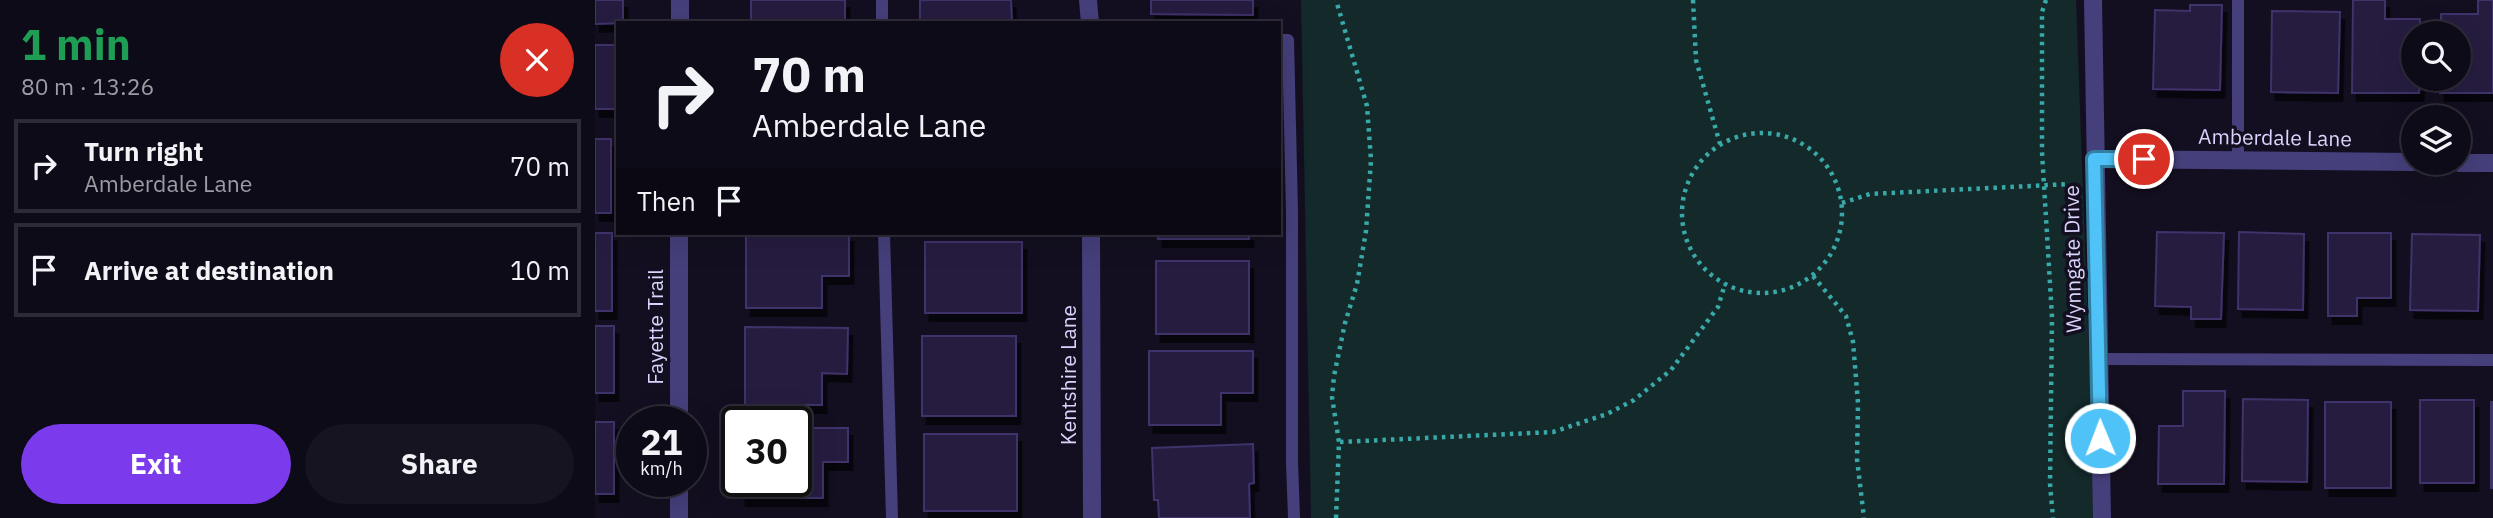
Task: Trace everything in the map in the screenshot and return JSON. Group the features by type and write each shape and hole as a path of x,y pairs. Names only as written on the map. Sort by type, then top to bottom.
{"street":[{"path":"680,0 680,21"},
{"path":"1089,0 1090,21"},
{"name":"Wynngate Drive","path":"2093,0 2102,518"},
{"name":"Amberdale Lane","path":"2094,159 2401,162"},
{"path":"2471,163 2493,163"},
{"name":"Fayette Trail","path":"679,235 679,406"},
{"name":"Kentshire Lane","path":"1091,235 1093,518"},
{"path":"679,497 679,518"}],"lane":[{"path":"882,0 882,21"},
{"path":"2238,0 2238,160"},
{"path":"1281,40 1287,40 1292,212 1294,518"},
{"path":"884,235 892,518"},
{"path":"2098,359 2493,360"}],"path":[{"path":"1336,0 1367,106 1371,160 1366,231 1357,284 1345,323 1334,376 1332,397 1339,442 1336,518"},
{"path":"1693,0 1696,60 1720,144"},
{"path":"2046,0 2042,12 2043,184 2052,317 2050,484 2053,518"},
{"path":"1769,132 1804,144 1830,169 1838,185 1842,203 1839,238 1832,254 1812,275 1793,288 1776,293 1742,291 1710,274 1697,261 1683,227 1685,190 1692,173 1703,158 1720,144 1751,133 1769,132"},
{"path":"1842,203 1870,194 2070,184"},
{"path":"1812,275 1846,316 1853,342 1858,403 1857,459 1864,518"},
{"path":"1339,442 1553,432 1607,414 1634,400 1671,370 1718,307 1725,284"}],"green space":[{"path":"1301,0 2076,0 2095,518 1311,518"}],"building":[{"path":"595,0 623,0 623,21 595,24"},
{"path":"751,0 845,0 845,21 751,21"},
{"path":"920,0 1011,0 1012,21 920,21"},
{"path":"1151,0 1253,0 1253,15 1151,14"},
{"path":"2353,0 2385,0 2385,19 2420,19 2401,21 2401,91 2419,93 2352,93"},
{"path":"2478,0 2493,0 2493,93 2440,93 2471,91 2471,21 2441,21 2441,14 2478,14"},
{"path":"2190,5 2222,5 2220,90 2153,89 2155,10 2190,11"},
{"path":"2272,11 2340,12 2338,93 2271,92"},
{"path":"595,45 616,45 616,109 595,109"},
{"path":"595,139 611,139 611,213 595,213"},
{"path":"2157,232 2224,233 2221,319 2191,319 2191,307 2155,306"},
{"path":"2239,232 2304,234 2303,310 2238,309"},
{"path":"595,233 612,233 612,311 595,311"},
{"path":"2328,233 2391,233 2391,298 2357,298 2357,316 2328,316"},
{"path":"2412,234 2480,235 2478,311 2410,310"},
{"path":"746,235 849,235 849,276 822,276 822,308 746,308"},
{"path":"1158,235 1249,235 1249,239 1158,239"},
{"path":"925,242 1022,242 1022,313 925,313"},
{"path":"1156,261 1249,261 1249,334 1156,334"},
{"path":"595,326 614,326 614,393 595,393"},
{"path":"745,327 848,328 847,374 822,373 822,405 745,405"},
{"path":"922,336 1016,336 1016,416 922,416"},
{"path":"1149,351 1253,351 1253,393 1221,393 1221,425 1149,425"},
{"path":"2183,391 2225,391 2224,484 2158,484 2159,426 2183,426"},
{"path":"2243,399 2308,400 2307,482 2242,481"},
{"path":"2420,400 2474,400 2474,483 2420,483"},
{"path":"2325,402 2391,402 2391,488 2325,488"},
{"path":"2493,402 2493,488 2491,488"},
{"path":"595,422 614,422 614,494 595,494"},
{"path":"812,428 848,428 848,462 823,462 823,498 741,498 812,497"},
{"path":"924,434 1017,434 1017,511 924,511"},
{"path":"1253,444 1254,483 1249,484 1250,518 1159,518 1158,500 1154,500 1152,448"}],"route":[{"path":"2100,438 2094,159 2144,159"}]}
